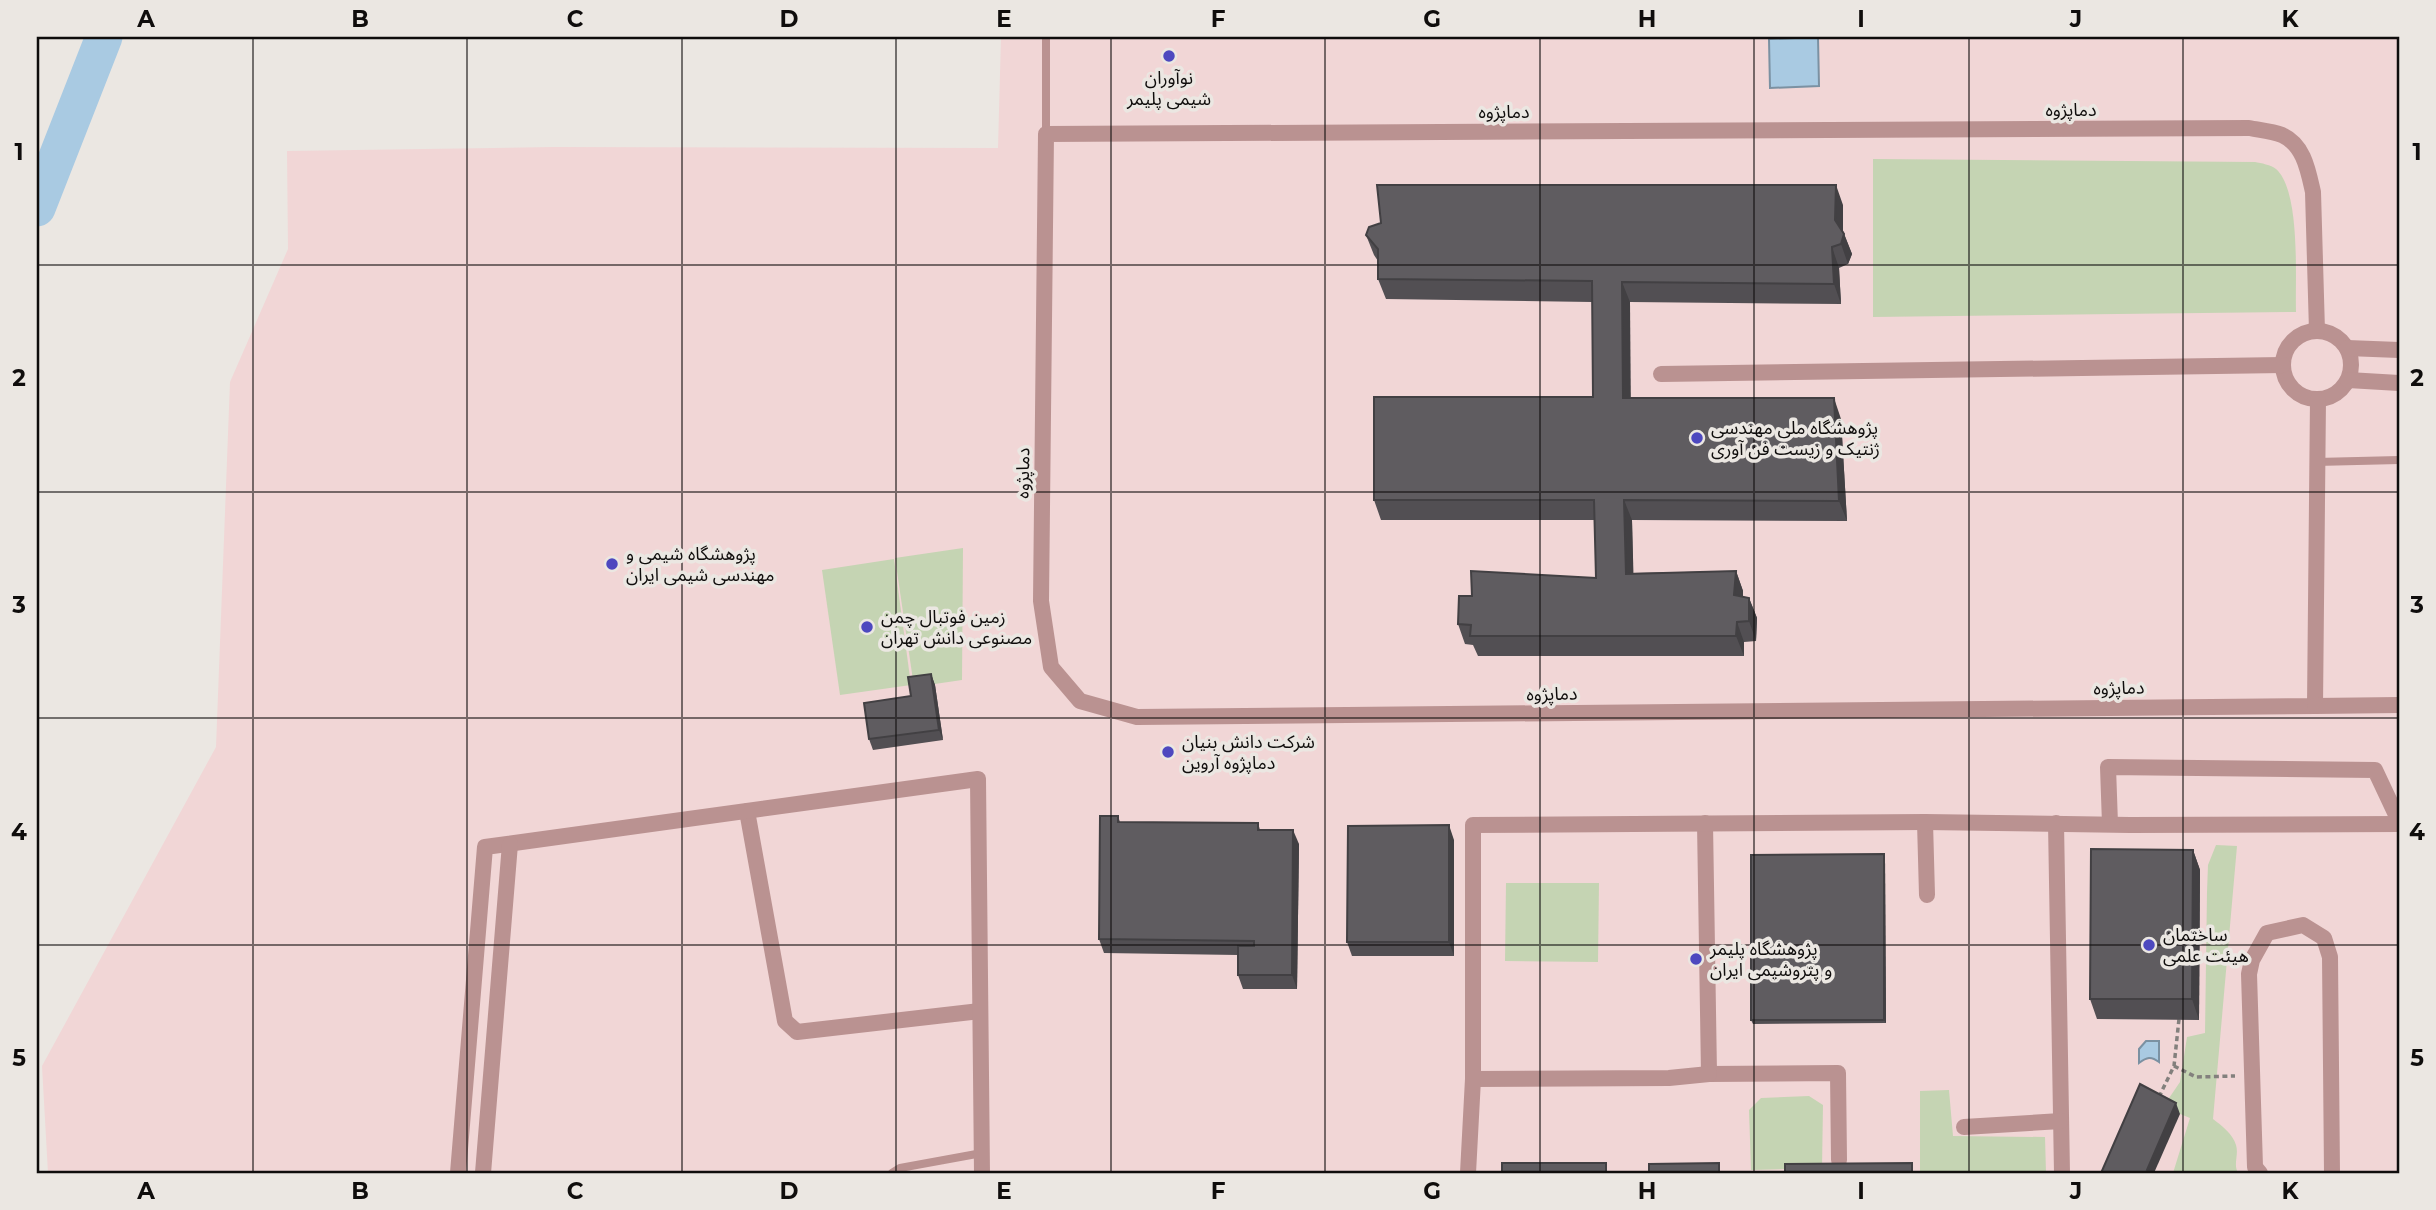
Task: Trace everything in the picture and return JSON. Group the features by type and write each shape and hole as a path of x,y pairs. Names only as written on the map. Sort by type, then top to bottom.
{"street":[{"name":"دماپژوه","path":"2316,331 2313,192 2308,170 2302,153 2283,135 2249,128 1046,134 1041,601 1051,667 1080,701 1138,717 2399,705"},
{"path":"2329,332 2347,348 2351,359 2348,380 2330,397 2306,398 2288,383 2283,365 2287,349 2295,339 2305,333 2329,332"},
{"path":"2347,348 2399,350"},
{"path":"1661,374 2283,365"},
{"path":"2348,380 2399,383"},
{"path":"2315,706 2318,399"},
{"path":"1468,1173 1473,1079 1473,825 1925,822 2110,824 2399,823 2375,770 2108,767 2110,824"},
{"path":"458,1173 485,847 978,779 982,1173"},
{"path":"747,811 785,1021 797,1032 980,1010"},
{"path":"1925,822 1927,895"},
{"path":"1705,823 1709,1074"},
{"path":"2056,823 2062,1173"},
{"path":"483,1173 510,844"},
{"path":"2260,1173 2255,1167 2249,974 2252,960 2267,933 2303,925 2324,938 2330,957 2332,1173"},
{"path":"1473,1079 1670,1078 1709,1074 1838,1073 1839,1160"},
{"path":"1964,1127 2061,1121"}],"lane":[{"path":"1046,37 1046,134"},
{"path":"2316,462 2399,460"},
{"path":"892,1173 901,1168 982,1153"}],"path":[{"path":"2156,1102 2174,1066 2179,1020"},
{"path":"2174,1066 2196,1077 2237,1076"}],"shaded area":[{"path":"1001,37 2399,37 2399,1173 48,1173 42,1066 216,747 230,382 288,249 287,151 553,147 998,148"}],"green space":[{"path":"1873,159 2255,162 2269,165 2276,169 2284,180 2290,196 2295,236 2296,312 1873,317"},
{"path":"963,548 962,680 914,687 895,558"},
{"name":"زمین فوتبال چمن مصنوعی دانش تهران","path":"894,559 911,685 840,695 822,570"},
{"path":"2216,845 2237,846 2213,1119 2234,1141 2238,1173 2173,1173 2190,1118 2163,1107 2180,1082 2187,1037 2205,1033 2208,865"},
{"path":"1506,883 1599,883 1598,962 1505,961"},
{"path":"1949,1090 1953,1136 2045,1137 2046,1173 1920,1173 1920,1091"},
{"path":"1809,1096 1823,1105 1822,1168 1751,1170 1749,1110 1761,1098"}],"water":[{"path":"1818,37 1819,86 1770,88 1769,39"},
{"path":"2146,1041 2159,1041 2159,1062 2149,1058 2139,1063 2139,1049"}],"building":[{"path":"1377,185 1836,185 1835,220 1844,234 1841,244 1832,247 1834,284 1622,282 1623,398 1834,398 1839,501 1624,500 1626,574 1736,571 1734,595 1749,598 1749,621 1737,622 1736,636 1470,636 1471,625 1458,624 1459,596 1472,596 1471,571 1596,578 1594,500 1374,500 1374,397 1593,397 1592,281 1378,279 1378,249 1366,235 1369,227 1381,223"},
{"path":"931,674 939,730 869,739 864,703 911,696 908,677"},
{"path":"1100,816 1118,816 1118,822 1258,823 1258,830 1293,830 1292,975 1238,975 1238,946 1254,946 1254,941 1099,939"},
{"path":"1449,825 1449,942 1347,942 1348,826"},
{"name":"ساختمان هیئت علمی","path":"2091,849 2193,850 2192,999 2090,999"},
{"path":"1884,854 1884,1020 1751,1020 1751,855"},
{"path":"2140,1084 2176,1103 2147,1170 2156,1173 2101,1173"},
{"path":"1502,1163 1606,1163 1606,1173 1502,1173"},
{"path":"1719,1163 1719,1173 1649,1173 1649,1164"},
{"path":"1912,1163 1912,1173 1785,1173 1785,1164"}],"waterway":[{"path":"37,208 104,37"}],"place":[{"name":"نوآوران شیمی پلیمر","path":"1169,56"},
{"name":"پژوهشگاه ملی مهندسی ژنتیک و زیست فن آوری","path":"1697,438"},
{"name":"پژوهشگاه شیمی و مهندسی شیمی ایران","path":"612,564"},
{"name":"زمین فوتبال چمن مصنوعی دانش تهران","path":"867,627"},
{"name":"شرکت دانش بنیان دماپژوه آروین","path":"1168,752"},
{"name":"ساختمان هیئت علمی","path":"2149,945"},
{"name":"پژوهشگاه پلیمر و پتروشیمی ایران","path":"1696,959"}]}
